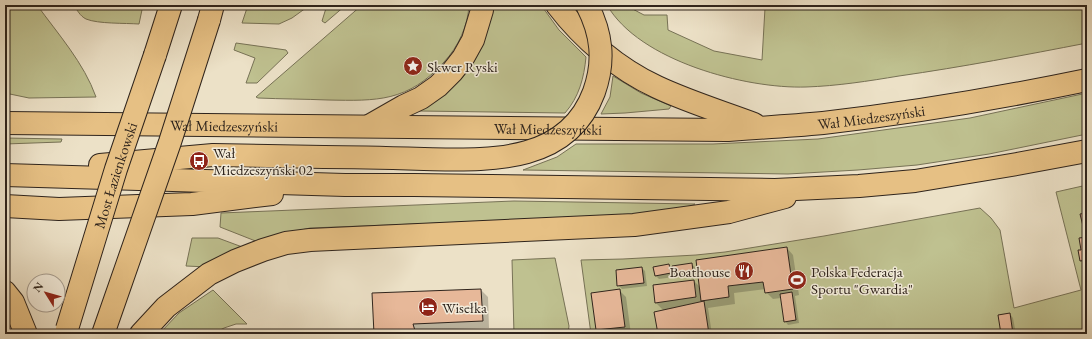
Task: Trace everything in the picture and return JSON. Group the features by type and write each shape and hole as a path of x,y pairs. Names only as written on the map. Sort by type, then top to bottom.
{"main road":[{"path":"557,5 572,24 594,45 616,63 634,74 656,87 763,128"},
{"path":"5,175 213,155 482,159 510,156 533,151 549,144 562,135 583,113 591,100 598,80 601,65 600,44 597,28 587,5"},
{"path":"369,126 421,98 438,86 452,72 463,58 473,40 482,7"},
{"name":"Most Łazienkowski","path":"66,334 116,169 155,55 163,11"},
{"path":"103,334 170,142 211,12"},
{"name":"Wał Miedzeszyński","path":"9,120 635,130 726,130 866,118 963,103 1087,80"},
{"path":"5,175 345,185 768,190 915,181 1010,166 1087,151"},
{"path":"5,206 59,209 192,204 345,185"},
{"path":"141,334 166,307 209,274 235,261 286,243 310,240 634,225 729,212 819,188"},
{"path":"5,292 13,302 26,334"}],"green space":[{"path":"5,5 37,5 78,61 91,84 96,97 29,98 5,93"},
{"path":"74,5 143,5 139,24 91,21 82,16"},
{"path":"248,5 310,5 292,18 279,24 242,23"},
{"path":"327,5 346,5 325,23 322,21"},
{"path":"362,5 469,5 467,21 454,50 431,75 418,85 404,92 377,99 362,100 275,99 256,97"},
{"path":"493,5 541,5 559,30 586,57 580,87 570,107 565,113 419,111 449,91 470,68 478,55 484,40"},
{"path":"607,5 625,5 644,15 667,15 668,30 714,51 762,60 765,8 803,5 1087,5 1087,43 970,65 865,81 806,87 782,86 754,83 725,77 696,68 668,56 643,42 622,25"},
{"path":"236,43 286,50 288,53 257,83 246,83 255,58 234,50"},
{"path":"613,76 641,93 671,106 669,109 601,114 610,97"},
{"path":"1087,93 1087,134 989,154 917,165 788,174 523,170 557,157 576,144 713,144 818,139 970,118"},
{"path":"5,138 62,139 61,142 5,144"},
{"name":"Polska Federacja Sportu \"Gwardia\"","path":"1087,185 1087,334 591,334 581,260 696,255 725,252 980,208 991,218 1000,230 1014,308 1081,290 1056,192"},
{"path":"514,201 695,204 691,206 622,216 310,228 279,235 258,242 220,227 221,213"},
{"path":"192,238 218,238 245,248 208,267 186,266"},
{"path":"555,258 569,326 568,334 514,334 512,260"},
{"path":"213,290 247,324 236,324 213,334 159,334 179,313"}],"building":[{"path":"1087,213 1087,225 1083,226 1080,214"},
{"path":"1087,237 1087,260 1080,261 1078,250 1081,250 1079,238"},
{"name":"Boathouse","path":"787,247 793,289 765,293 763,282 728,286 729,297 701,301 696,260"},
{"path":"692,263 693,271 673,274 672,266"},
{"path":"669,264 671,273 655,276 653,267"},
{"path":"642,267 644,283 617,286 616,270"},
{"path":"694,280 696,297 655,303 653,285"},
{"name":"Wisełka","path":"481,289 483,321 413,324 416,334 374,334 372,293"},
{"path":"620,289 625,327 596,330 591,293"},
{"path":"792,292 796,320 784,322 780,294"},
{"path":"704,301 709,334 658,334 654,312"},
{"path":"1010,313 1013,334 1001,334 998,315"}],"place":[{"name":"Skwer Ryski","path":"413,66"},
{"name":"Wał Miedzeszyński 02","path":"199,161"},
{"name":"Boathouse","path":"744,271"},
{"name":"Polska Federacja Sportu \"Gwardia\"","path":"797,280"},
{"name":"Wisełka","path":"428,307"}]}
